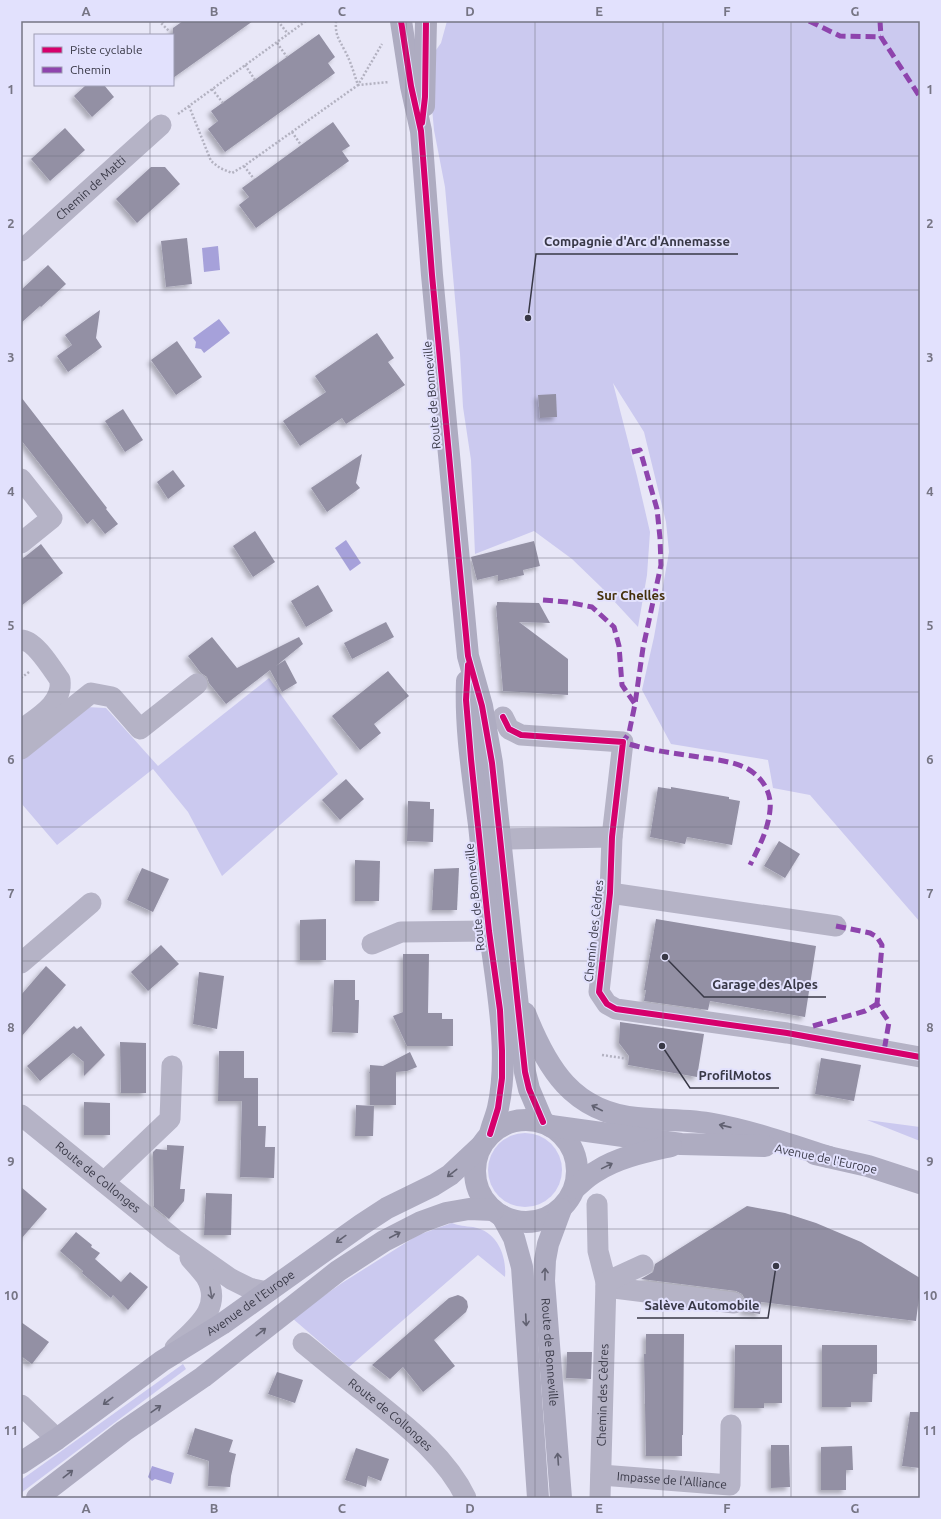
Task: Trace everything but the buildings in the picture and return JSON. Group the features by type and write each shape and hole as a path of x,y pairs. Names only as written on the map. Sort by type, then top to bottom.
{"main road":[{"name":"Route de Bonneville","path":"401,21 411,86 421,131 434,299 468,656 466,700 470,751 500,1010 502,1078 498,1108 485,1140"},
{"name":"Route de Bonneville","path":"421,131 424,97 426,21"},
{"name":"Route de Bonneville","path":"468,656 487,731 501,839 525,1072 530,1089 547,1124"},
{"path":"516,990 534,1034 554,1072 574,1094 595,1108 606,1113 636,1118 692,1120 713,1124 750,1133 829,1157"},
{"path":"526,1119 547,1124 563,1135 571,1146 577,1166 575,1188 567,1202 549,1217 536,1221 515,1221 498,1213 486,1203 481,1195 476,1180 476,1160 485,1140 504,1124 515,1120 526,1119"},
{"name":"Avenue de l'Europe","path":"547,1124 681,1144 771,1147 799,1151 868,1166 920,1183"},
{"name":"Avenue de l'Europe","path":"21,1463 57,1439 162,1361 209,1333 374,1216 446,1178 457,1169 485,1140"},
{"name":"Avenue de l'Europe","path":"575,1188 596,1172 626,1157 681,1144"},
{"name":"Route de Bonneville","path":"561,1208 548,1244 545,1260 544,1281 561,1498"},
{"path":"37,1498 124,1432 203,1377 338,1271 384,1241 421,1222 446,1213 470,1209 498,1213"},
{"name":"Route de Bonneville","path":"498,1213 514,1238 522,1267 538,1498"}],"street":[{"name":"Chemin de Matti","path":"21,251 161,124"},
{"path":"21,479 52,518 21,543"},
{"path":"21,640 25,640 34,646 60,680 61,686 54,703 21,730"},
{"path":"21,749 91,693 112,697 140,728 197,684"},
{"name":"Chemin des Cèdres","path":"502,717 509,729 521,736 623,742 612,837 610,893 599,992 607,1004 616,1009 792,1034 920,1057"},
{"path":"501,839 612,837"},
{"path":"610,893 836,926"},
{"path":"21,963 91,903"},
{"path":"372,944 401,932 490,931"},
{"path":"104,1182 170,1119 172,1066"},
{"name":"Route de Collonges","path":"21,1116 174,1238 236,1283 249,1288 269,1291"},
{"name":"Chemin des Cèdres","path":"597,1204 598,1252 606,1287 600,1498"},
{"name":"Route de Collonges","path":"162,1361 202,1321 212,1302 212,1294 205,1276 174,1238"},
{"path":"606,1287 643,1265"},
{"path":"606,1287 734,1303"},
{"name":"Route de Collonges","path":"303,1343 396,1418 431,1449 449,1471 466,1498"},
{"path":"21,1405 57,1439"},
{"name":"Impasse de l'Alliance","path":"601,1475 730,1485 731,1425"}],"path":[{"path":"164,21 161,23 169,32"},
{"path":"278,21 288,34"},
{"path":"161,124 189,106 306,21"},
{"path":"336,21 338,39 345,51 358,85"},
{"path":"189,106 211,161 220,168 232,173 358,85 380,46 385,40"},
{"path":"276,43 287,57"},
{"path":"245,65 255,80"},
{"path":"358,85 391,82"},
{"path":"212,89 223,103"},
{"path":"292,132 301,145"},
{"path":"244,166 254,179"},
{"path":"602,1055 629,1059"}],"shaded area":[{"path":"447,21 920,21 920,922 810,795 773,788 768,760 671,744 642,690 654,637 669,552 666,522 644,432 613,383 650,532 647,575 638,627 601,587 572,559 534,531 475,554 471,460 463,407 460,354 445,187 434,130 429,76 436,50 441,43"},
{"path":"218,246 220,270 204,272 202,248"},
{"path":"219,319 230,333 204,353 201,349 195,348 196,342 193,338"},
{"path":"346,540 361,563 350,571 335,548"},
{"path":"269,678 338,774 222,876 188,812 153,769 57,845 21,803 21,760 86,707 106,708 158,766"},
{"path":"867,1120 920,1127 920,1141"},
{"path":"525,1133 539,1136 551,1144 559,1156 562,1170 559,1184 551,1196 539,1204 525,1207 511,1204 499,1196 491,1184 488,1170 491,1156 499,1144 511,1136"},
{"path":"452,1223 481,1229 494,1239 502,1253 505,1277 478,1255 349,1367 292,1318 342,1283 418,1235"},
{"path":"183,1364 186,1369 21,1493 21,1480"},
{"path":"152,1466 174,1473 171,1484 155,1479 152,1481 148,1477"}],"marked path":[{"path":"809,21 840,36 881,37"},
{"path":"880,21 881,37 920,97"},
{"path":"632,452 640,450 657,509 661,565 643,648 635,704 629,733 623,742 652,750 732,763 748,769 758,777 768,792 770,798 770,810 760,845 750,865"},
{"path":"543,600 567,602 592,607 614,627 619,646 622,685 635,704"},
{"path":"836,926 870,933 877,937 882,945 877,1004 889,1022 884,1051"},
{"path":"813,1026 865,1011 877,1004"}],"cycle path":[{"path":"401,21 411,86 421,131 432,275 468,656 482,706 492,763 525,1072 529,1089 543,1122"},
{"path":"422,123 425,97 426,21"},
{"path":"468,665 466,700 471,759 489,931 500,1010 502,1051 502,1078 498,1108 490,1134"},
{"path":"503,717 509,729 521,735 623,742 612,837 610,893 599,992 607,1004 616,1009 787,1033 920,1057"}],"place":[{"name":"Compagnie d'Arc d'Annemasse","path":"528,318"},
{"name":"Garage des Alpes","path":"665,957"},
{"name":"ProfilMotos","path":"662,1046"},
{"name":"Salève Automobile","path":"776,1266"}],"district":[{"name":"Sur Chelles","path":"631,595"}]}
